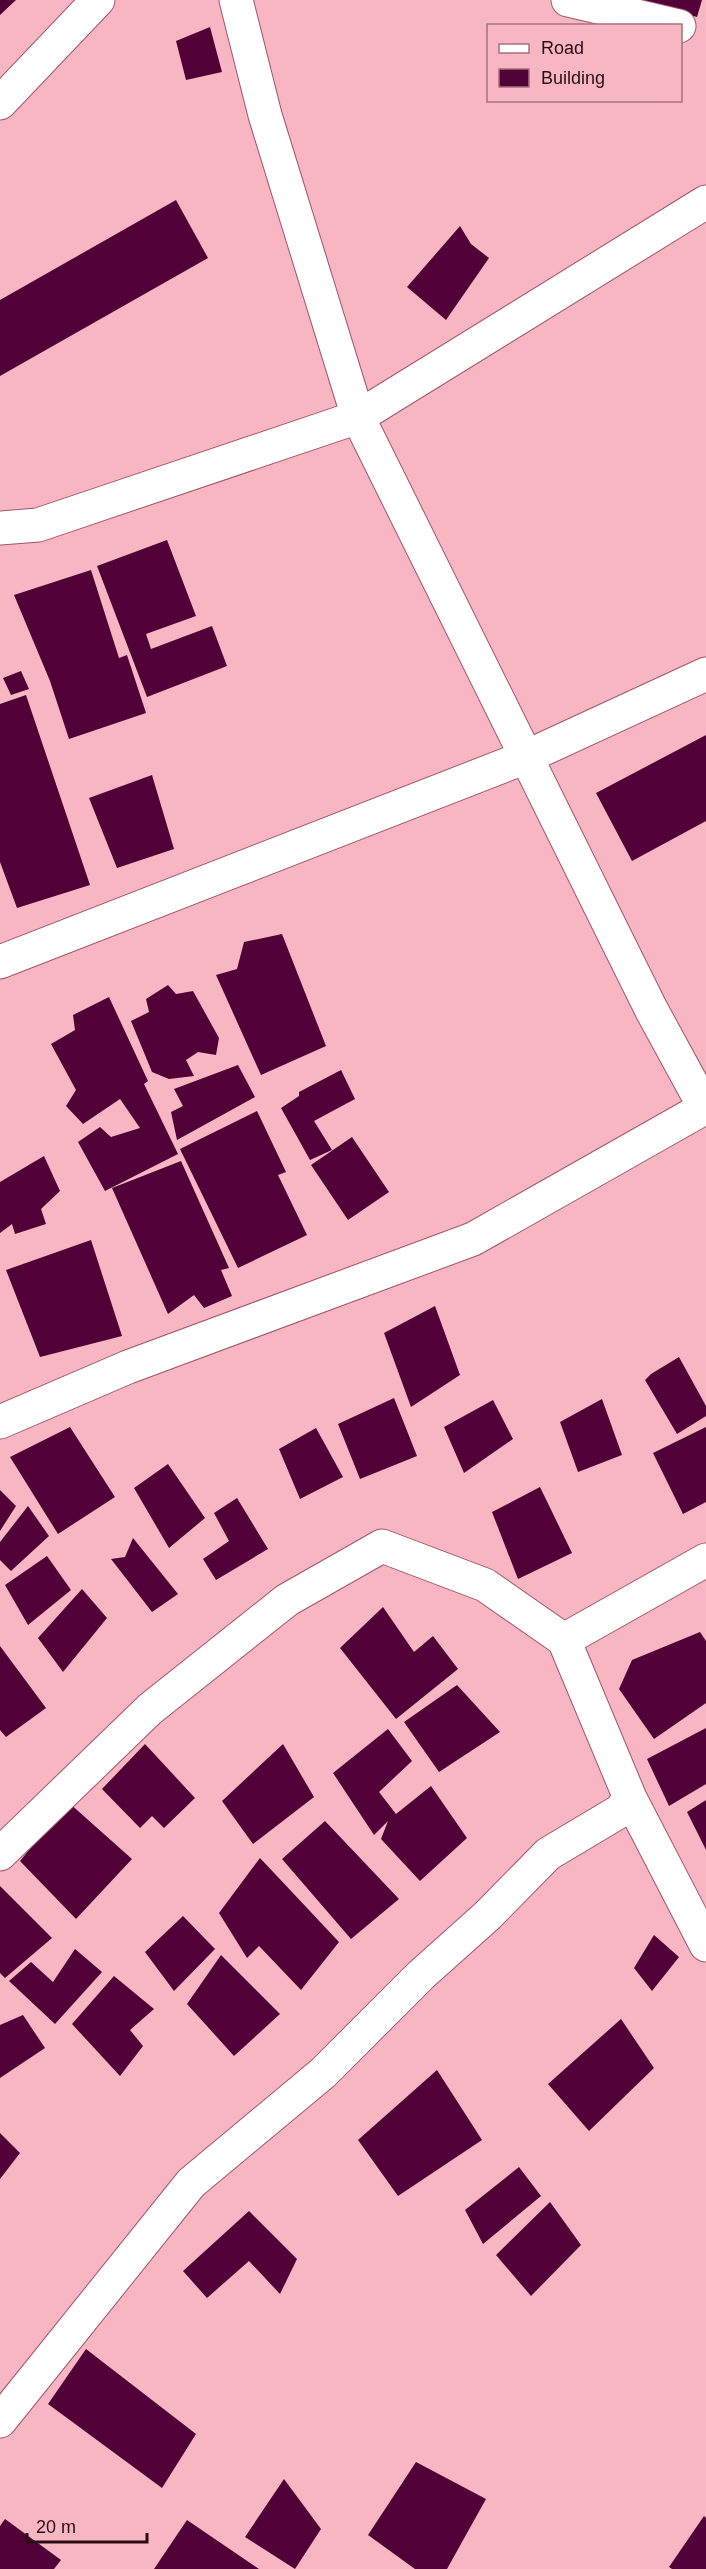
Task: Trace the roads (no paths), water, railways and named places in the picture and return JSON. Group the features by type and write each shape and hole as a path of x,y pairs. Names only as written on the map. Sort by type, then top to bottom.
{"street":[{"path":"0,103 98,0"},
{"path":"0,1422 128,1367 472,1239 705,1108 651,1009 358,417 265,115 236,0"},
{"path":"568,0 671,24"},
{"path":"682,26 706,30"},
{"path":"0,528 38,525 358,417 706,202"},
{"path":"0,962 526,757 706,674"},
{"path":"0,1854 150,1709 287,1600 382,1546 485,1585 564,1640 630,1798 706,1945"},
{"path":"564,1640 706,1560"},
{"path":"0,2421 191,2183 323,2073 421,1975 487,1916 548,1854 620,1811 630,1798"}]}
